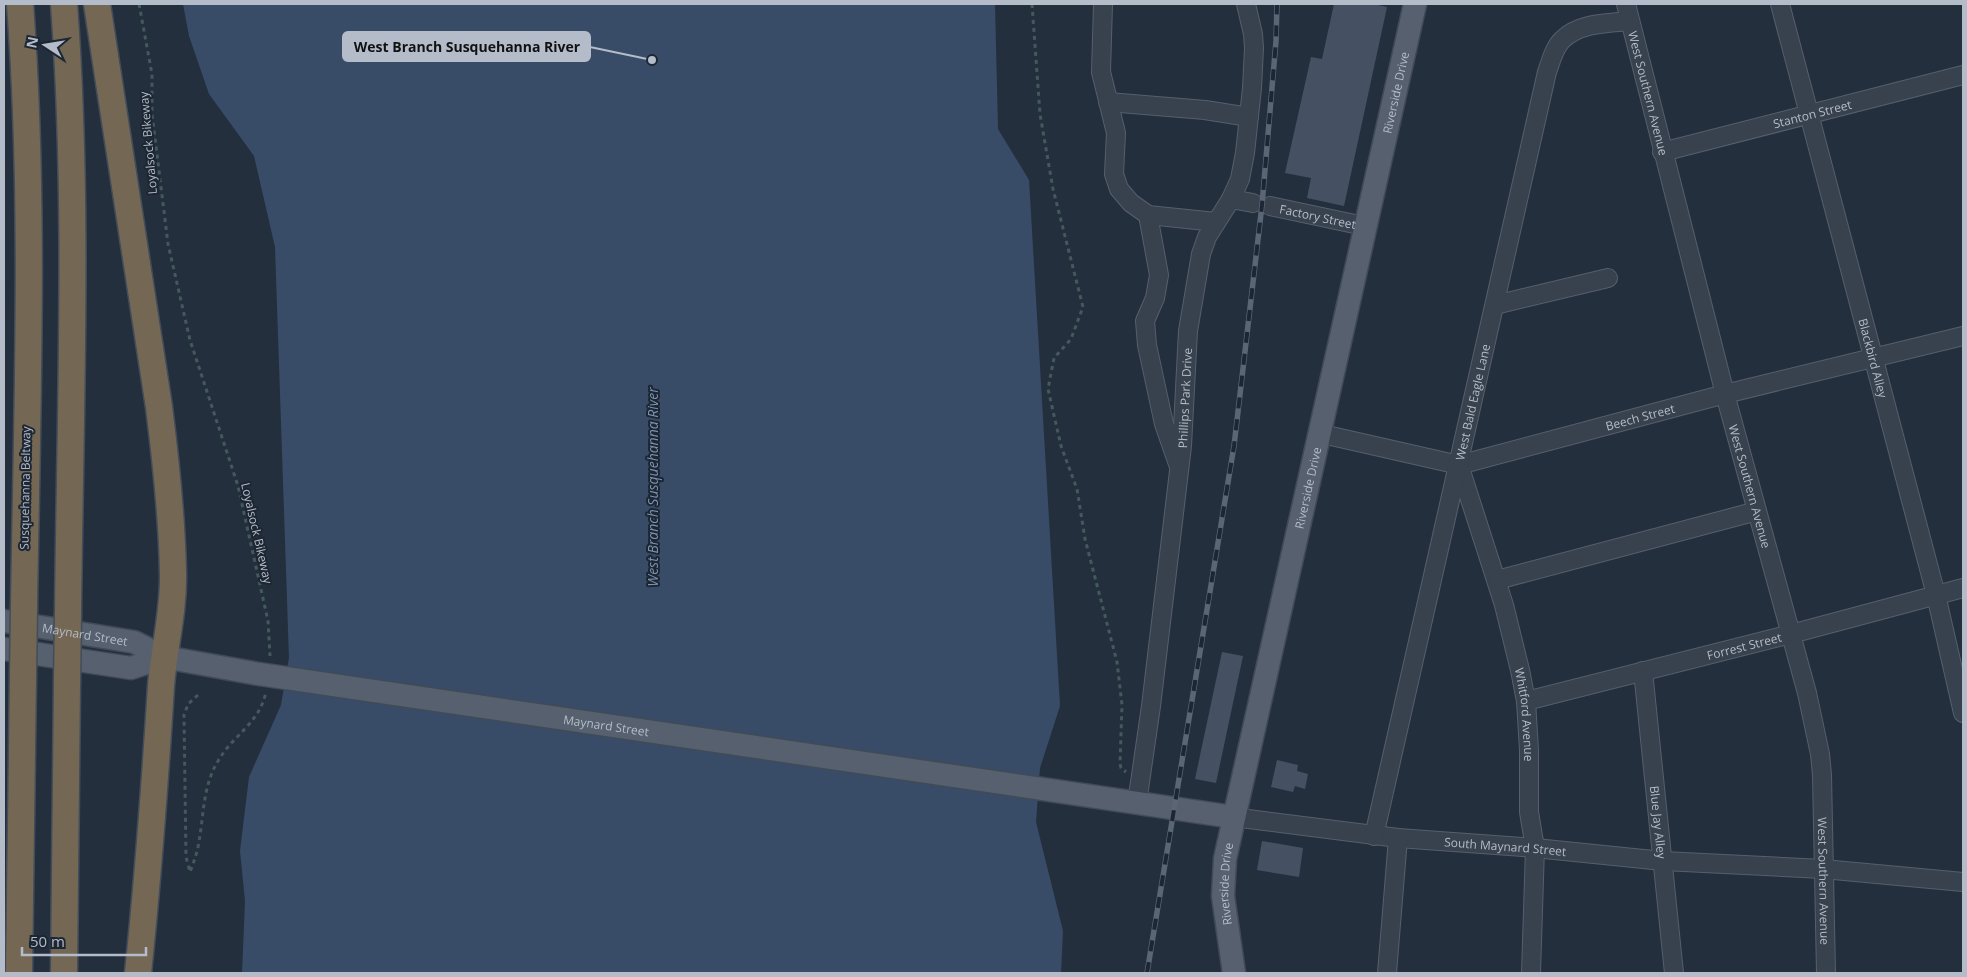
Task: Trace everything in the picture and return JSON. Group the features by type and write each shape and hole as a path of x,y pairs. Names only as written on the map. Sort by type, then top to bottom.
{"highway":[{"name":"Susquehanna Beltway","path":"19,973 23,676 14,614 29,213 27,124 20,4"},
{"path":"64,4 73,213 64,973"},
{"path":"97,4 151,349 166,460 173,574 164,657 147,886 138,973"}],"main road":[{"name":"Riverside Drive","path":"1234,973 1223,896 1225,859 1364,226 1415,4"},
{"name":"Maynard Street","path":"14,614 134,642 164,657 1050,790"},
{"name":"Maynard Street","path":"4,648 132,668 164,657"},
{"name":"South Maynard Street","path":"1050,790 1233,817"}],"street":[{"path":"1103,4 1101,72 1116,133 1114,174 1119,189 1131,203 1148,215 1216,222"},
{"name":"Phillips Park Drive","path":"1136,803 1151,706 1179,470 1188,332 1201,254 1206,237 1231,199 1242,170 1249,117 1254,48 1253,34 1246,4"},
{"name":"Blackbird Alley","path":"1780,4 1936,595 1963,713"},
{"name":"West Southern Avenue","path":"1628,12 1662,152 1725,394 1807,693 1820,754 1826,973"},
{"name":"West Bald Eagle Lane","path":"1374,836 1388,768 1554,52 1562,40 1574,32 1628,12"},
{"name":"Stanton Street","path":"1662,152 1963,75"},
{"path":"1108,102 1205,110 1249,117"},
{"path":"1231,199 1253,203"},
{"name":"Factory Street","path":"1270,206 1364,226"},
{"path":"1148,215 1159,275 1155,298 1145,321 1147,345 1164,424 1179,470"},
{"path":"1495,306 1608,278"},
{"name":"Beech Street","path":"1318,434 1458,464 1725,394 1873,360 1963,336"},
{"name":"Whitford Avenue","path":"1458,464 1497,580 1526,701 1529,750 1529,812 1534,848 1531,973"},
{"path":"1497,580 1757,511"},
{"name":"Forrest Street","path":"1526,701 1963,588"},
{"name":"Blue Jay Alley","path":"1643,671 1674,973"},
{"name":"South Maynard Street","path":"1233,817 1374,836 1534,848 1664,861 1823,869 1963,882"},
{"path":"1387,973 1398,838"}],"path":[{"name":"Loyalsock Bikeway","path":"139,4 152,74 152,114 170,252 190,340 238,486 268,621 265,672 260,711 224,752 212,772 205,800 198,847 190,872 186,857 184,715 188,704 198,695"},
{"path":"1032,4 1040,114 1053,189 1083,307 1071,339 1054,358 1048,389 1061,446 1077,489 1085,539 1116,662 1122,705 1120,760"}],"water":[{"path":"183,4 995,4 998,129 1029,180 1060,706 1040,768 1036,822 1063,931 1061,973 242,973 245,901 240,851 249,777 281,705 289,658 275,247 254,156 209,94 189,36"}],"building":[{"path":"1334,4 1373,4 1387,7 1344,206 1307,198 1311,178 1285,173 1311,57 1322,59"},
{"path":"1222,652 1243,656 1216,783 1195,779"},
{"path":"1277,760 1298,765 1297,771 1308,774 1305,789 1295,786 1293,792 1271,787"},
{"path":"1262,841 1303,848 1299,877 1257,870"}],"railway":[{"path":"1147,973 1234,446 1262,205 1276,41 1277,4"}],"place":[{"name":"West Branch Susquehanna River","path":"652,60"}]}
